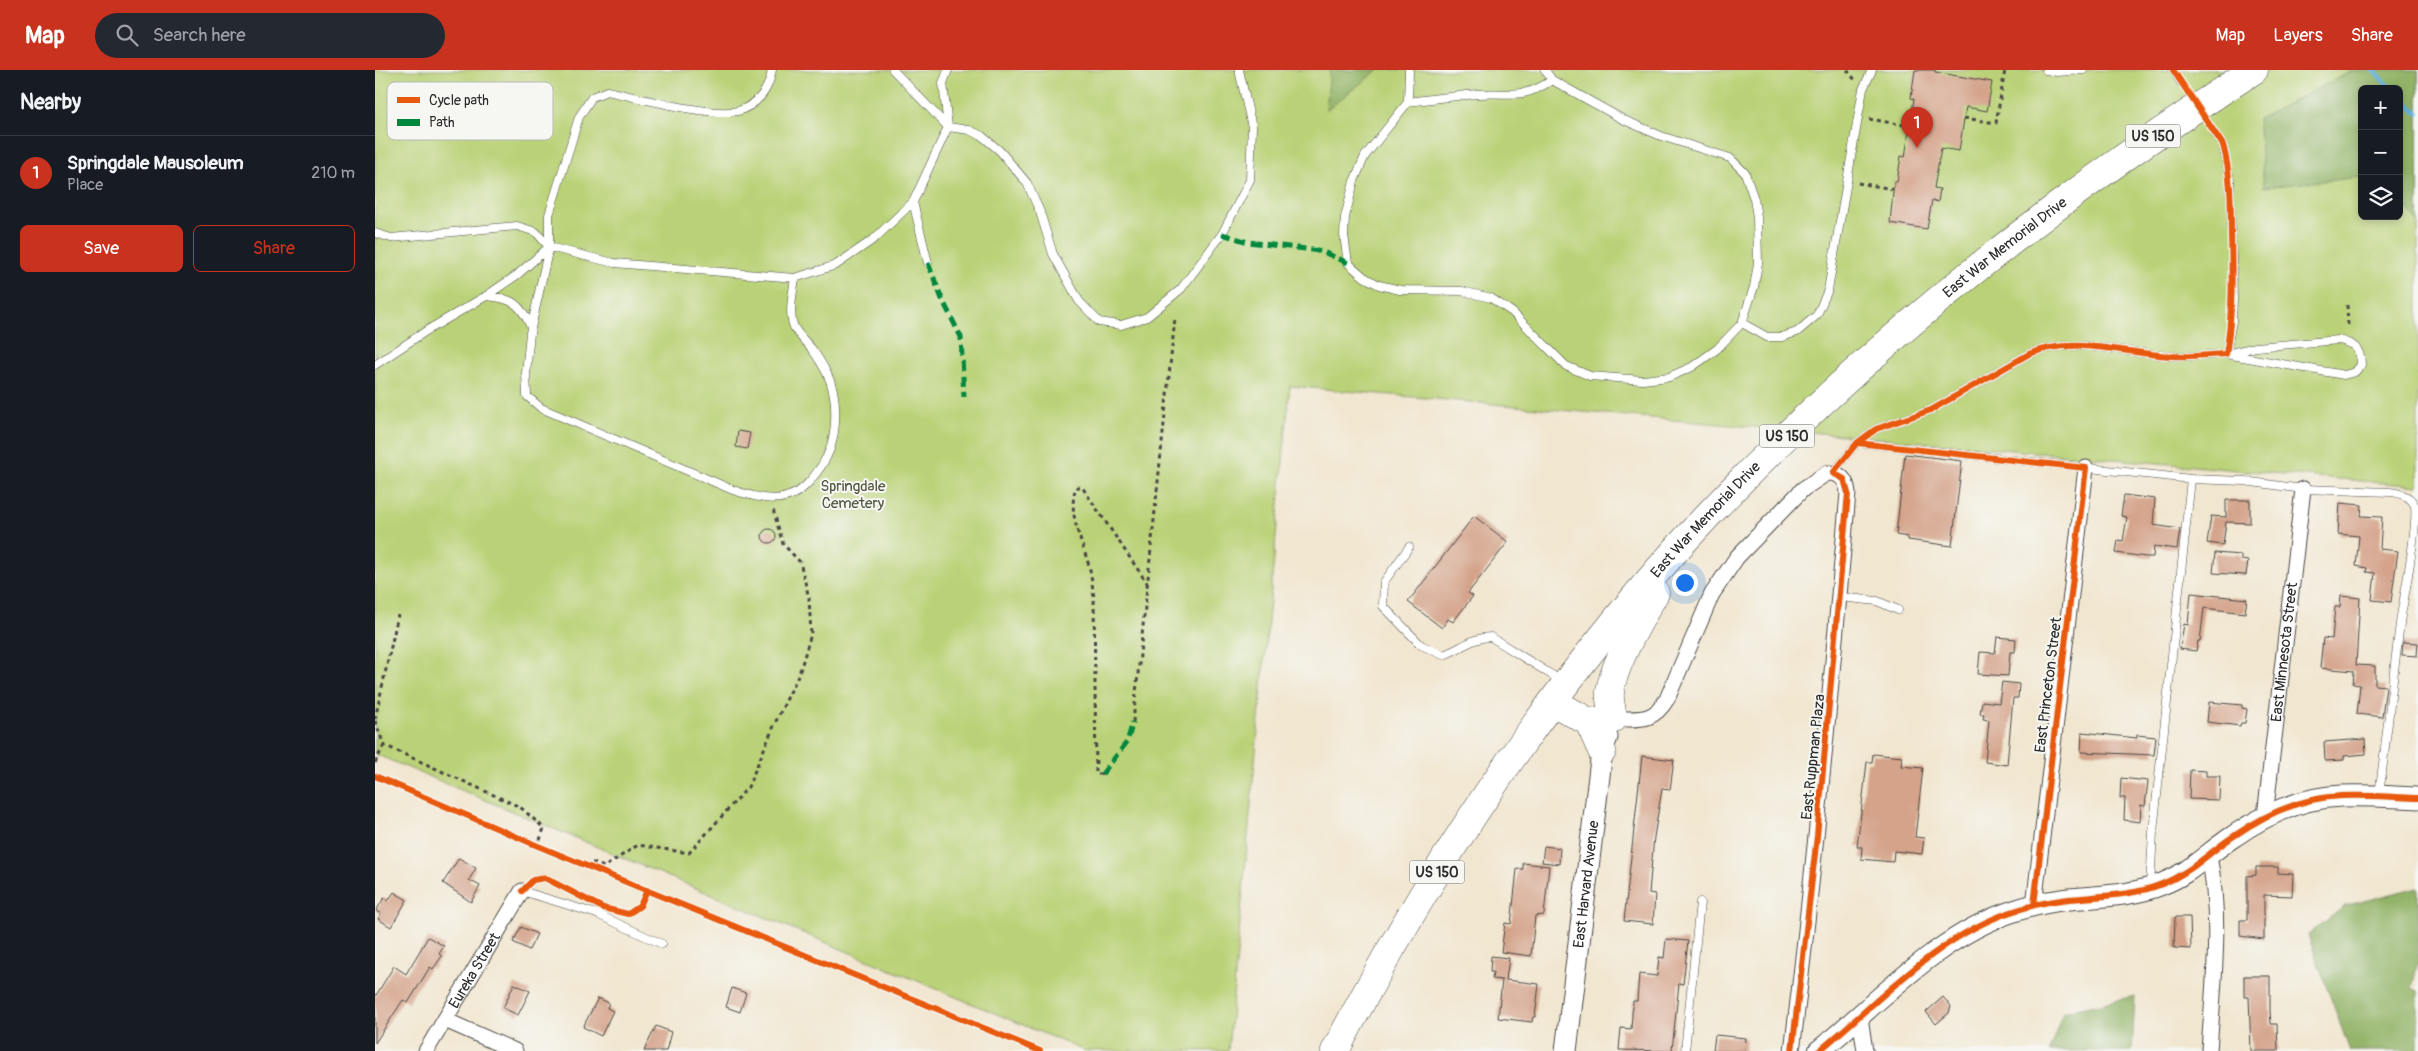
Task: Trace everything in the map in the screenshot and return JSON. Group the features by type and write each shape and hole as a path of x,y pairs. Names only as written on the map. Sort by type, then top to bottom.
{"highway":[{"name":"East War Memorial Drive","path":"1335,1051 1387,954 1450,850 1508,762 1629,605 1715,509 1850,376 1952,288 2083,185 2178,119 2254,70"},
{"path":"1602,751 1601,720 1629,641 1667,574 1715,509"},
{"path":"1560,693 1601,720"}],"street":[{"name":"East Princeton Street","path":"2034,906 2086,468"},
{"name":"East Ruppman Plaza","path":"1792,1051 1817,836 1848,493 1844,479 1833,473"},
{"path":"1601,720 1641,719 1658,712 1667,699 1712,594 1737,557 1803,489 1822,475 1833,473"},
{"name":"East Minnesota Street","path":"2265,816 2303,489"},
{"name":"East Harvard Avenue","path":"1566,1051 1602,751"},
{"path":"1819,1051 1923,963 1966,932 2008,913 2068,899 2116,895 2149,888 2189,871 2231,837 2265,816 2291,806 2341,796 2418,798"},
{"path":"2209,856 2215,886 2209,1051"},
{"name":"Eureka Street","path":"426,1051 522,891"},
{"path":"1860,1017 1865,1051"},
{"path":"445,1020 515,1051"}],"lane":[{"path":"772,70 768,88 756,102 739,111 711,112 607,92 592,97 579,117 549,215 549,247 531,327 526,372 527,396 541,408 733,490 761,500 782,499 805,487 822,466 830,449 835,425 835,403 829,376 794,327 792,302 795,278"},
{"path":"893,70 949,127 969,130 982,136 1000,151 1027,183 1053,254 1079,301 1099,322 1121,325 1147,317 1181,289 1222,234 1250,180 1251,126 1239,70"},
{"path":"375,233 391,238 517,226 536,232 549,247 614,263 795,278 835,265 875,239 913,202 949,127 943,83 947,70"},
{"path":"1409,70 1408,102 1365,156 1354,181 1347,204 1344,235 1345,254 1348,263 1364,277 1379,285 1400,290 1463,291 1491,298 1512,312 1566,366 1590,376 1643,380 1669,377 1692,367 1717,350 1742,323 1754,287 1758,263 1755,208 1745,173 1729,158 1661,136 1624,120 1552,80 1545,70"},
{"path":"1742,323 1767,337 1782,337 1797,332 1817,315 1828,290 1863,89 1872,70"},
{"path":"2046,70 2057,72 2083,70"},
{"path":"2173,70 2181,83"},
{"path":"1408,102 1481,93 1516,95 1537,91 1552,80"},
{"path":"2214,132 2223,145 2230,180 2233,299 2226,354"},
{"path":"913,202 929,263"},
{"path":"375,366 425,331 517,276 549,247"},
{"path":"486,296 508,299 515,303 521,308 531,327"},
{"path":"1833,473 1857,443 1876,429 1931,410 2029,354 2049,346 2068,345 2173,356 2226,354 2256,347 2339,340 2354,344 2361,354 2361,365 2355,372 2344,375 2226,354"},
{"path":"1857,443 2191,479 2243,481 2303,489 2337,488 2399,493 2411,499 2415,507 2413,546 2401,615 2379,797"},
{"path":"2149,888 2153,832 2191,479"},
{"path":"1409,547 1384,582 1383,606 1421,645 1443,655 1478,637 1491,637 1560,693"},
{"path":"1840,596 1877,601 1898,610"},
{"path":"522,891 597,914 662,944"},
{"path":"1685,1051 1700,902"}],"path":[{"path":"1964,118 1996,123 2005,70"},
{"path":"1876,120 1910,126"},
{"path":"1867,184 1893,189"},
{"path":"2347,305 2348,327"},
{"path":"1133,722 1175,318"},
{"path":"1102,774 1097,774 1093,597 1090,569 1074,518 1072,497 1076,487 1082,487 1147,583"},
{"path":"582,864 591,862 604,867 638,845 689,853 749,787 776,721 799,674 811,634 809,598 800,562 783,544 773,512"},
{"path":"398,615 375,720 384,745 519,807 544,828 538,846"},
{"path":"375,763 384,745"},
{"path":"530,842 547,850"},
{"path":"582,864 612,876"}],"green space":[{"name":"Springdale Cemetery","path":"375,70 2418,70 2418,486 1290,386 1228,1051 1085,1051 375,754"},
{"path":"1330,70 1378,70 1326,110"},
{"path":"2354,70 2418,70 2418,222 2403,203 2403,85 2358,85 2358,177 2264,187 2258,119"},
{"path":"2418,887 2418,961 2412,988 2418,991 2418,1051 2350,1051 2308,935 2345,906"},
{"path":"2135,996 2132,1051 2049,1051 2063,1012"}],"building":[{"path":"1915,70 1935,70 1935,72 1992,82 1987,111 1966,107 1959,151 1941,148 1934,188 1940,189 1938,202 1932,200 1927,229 1890,223 1894,181 1897,182 1901,156 1905,157 1914,99 1911,98"},
{"path":"738,431 750,433 747,449 736,447"},
{"path":"1905,454 1962,461 1952,546 1908,540 1908,537 1896,535"},
{"path":"2124,495 2155,499 2153,525 2180,529 2177,549 2154,546 2153,557 2116,553 2118,540 2123,541 2127,517 2121,516"},
{"path":"2226,500 2250,500 2250,523 2226,522 2223,545 2207,543 2211,516 2226,517"},
{"path":"2340,503 2362,505 2361,516 2382,517 2380,549 2398,551 2391,602 2372,600 2375,573 2366,572 2367,568 2356,566 2359,536 2338,534"},
{"path":"1474,516 1508,542 1468,593 1473,596 1453,622 1448,619 1442,628 1408,602"},
{"path":"769,529 774,531 776,536 774,541 769,543 764,541 762,536 764,531"},
{"path":"2215,553 2241,555 2241,560 2248,561 2246,575 2213,573"},
{"path":"2191,593 2247,599 2245,613 2204,608 2200,641 2198,641 2196,651 2180,649 2184,624 2188,625"},
{"path":"2341,596 2360,598 2356,665 2375,666 2375,685 2386,686 2382,717 2357,714 2360,685 2353,684 2354,671 2320,668 2323,638 2332,639 2335,607 2340,607"},
{"path":"1997,637 2016,639 2015,652 2010,652 2008,676 1978,674 1980,652 1995,653"},
{"path":"2403,642 2418,643 2417,656 2402,655"},
{"path":"2002,682 2019,684 2018,698 2013,698 2007,765 1985,762 1989,720 1983,719 1984,714 1980,714 1982,701 1999,703"},
{"path":"2209,702 2242,705 2242,708 2247,709 2245,723 2241,723 2240,726 2207,722"},
{"path":"2082,732 2137,738 2137,735 2156,737 2154,755 2081,752"},
{"path":"2365,739 2366,754 2344,756 2344,760 2325,761 2324,742"},
{"path":"1873,754 1902,757 1901,766 1923,768 1915,837 1924,838 1922,854 1894,851 1893,862 1861,859 1862,847 1857,847 1867,762 1872,762"},
{"path":"1642,756 1674,760 1670,790 1662,789 1654,837 1649,893 1655,894 1653,924 1624,921"},
{"path":"2190,770 2206,771 2206,776 2220,776 2219,800 2189,799"},
{"path":"2121,778 2148,781 2145,806 2141,805 2140,822 2124,820 2125,798 2120,798"},
{"path":"1544,846 1560,848 1559,864 1542,862"},
{"path":"459,858 476,868 469,880 480,886 471,902 443,883"},
{"path":"1523,863 1549,866 1544,915 1535,916 1531,956 1501,952 1505,923 1511,924 1517,869 1523,869"},
{"path":"2256,867 2278,867 2278,873 2293,874 2292,896 2264,895 2264,939 2240,936 2240,920 2247,920 2247,876 2256,875"},
{"path":"394,892 407,900 391,927 378,919 381,914 376,911 384,898 388,901"},
{"path":"2175,917 2190,917 2191,949 2174,948"},
{"path":"521,927 537,934 529,950 513,942"},
{"path":"428,937 444,946 439,954 442,956 433,969 430,967 408,1003 403,1000 375,1043 375,997 394,966 406,974"},
{"path":"1666,939 1688,941 1683,984 1679,983 1672,1051 1619,1050 1621,1028 1631,1029 1633,1001 1637,1001 1639,974 1657,976 1659,957 1664,958"},
{"path":"1491,956 1509,958 1506,980 1539,984 1535,1017 1533,1017 1532,1022 1498,1018 1502,980 1492,979 1493,972 1490,972"},
{"path":"2244,976 2270,976 2271,1024 2277,1024 2278,1051 2251,1051 2249,997 2244,997"},
{"path":"514,984 530,991 518,1015 503,1008"},
{"path":"732,988 746,993 740,1012 726,1007"},
{"path":"1943,997 1951,1006 1949,1013 1936,1024 1926,1012"},
{"path":"598,998 609,1003 607,1008 613,1011 601,1036 583,1027"},
{"path":"656,1026 671,1032 666,1051 644,1051"},
{"path":"1715,1035 1746,1038 1745,1051 1713,1051"}],"waterway":[{"path":"2373,70 2388,85"},
{"path":"2403,100 2418,113"}],"marked path":[{"path":"1222,234 1248,242 1321,251 1348,263"},
{"path":"928,263 942,299 961,337 964,397"},
{"path":"1102,774 1127,742 1133,722"}],"cycle path":[{"path":"1792,1051 1817,836 1848,493 1844,479 1833,473 1857,443 1876,429 1931,410 2029,354 2063,346 2100,347 2172,356 2226,354 2230,324 2232,278 2231,200 2226,156 2223,145 2173,70"},
{"path":"1857,443 2086,468 2034,905"},
{"path":"375,776 538,846 1040,1051"},
{"path":"1819,1051 1887,991 1935,953 1960,936 1986,922 2014,911 2041,904 2128,893 2162,884 2182,874 2246,828 2272,814 2299,803 2342,796 2418,798"},
{"path":"522,891 533,880 545,878 603,908 628,914 640,906 647,890"}],"place":[{"name":"Springdale Mausoleum","path":"1917,148"}]}
